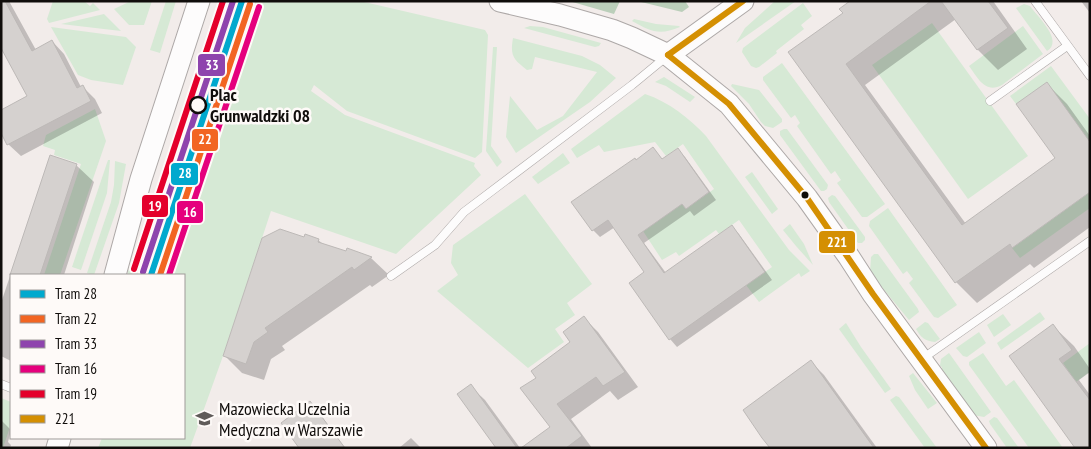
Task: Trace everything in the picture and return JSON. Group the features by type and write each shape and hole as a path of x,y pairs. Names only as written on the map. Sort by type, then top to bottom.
{"street":[{"path":"114,274 141,178 199,1"},
{"path":"500,1 612,30 668,55 729,104 807,198 921,360 986,448"},
{"path":"668,55 743,1"}],"lane":[{"path":"1035,1 1090,76"},
{"path":"990,101 1067,46"},
{"path":"390,276 435,245 464,212 668,55"},
{"path":"921,360 1090,241"}],"green space":[{"path":"53,1 84,1 90,6 93,3 100,10 49,23 47,19"},
{"path":"131,1 152,1 144,25 129,25 114,9"},
{"path":"166,1 176,1 160,53 150,50"},
{"path":"254,1 360,1 485,30 488,35 482,152 475,158 347,111 314,85 311,91 345,115 475,163 474,166 481,175 396,254 271,211 190,448 98,448 102,439 185,439 185,274 155,274 192,163 200,165"},
{"path":"569,1 620,1 614,14"},
{"path":"637,1 685,1 689,7 682,12"},
{"path":"775,1 796,1 736,43 745,28"},
{"path":"803,3 812,16 801,25 804,29 759,67 751,66 742,52 743,48"},
{"path":"1024,4 1030,6 1051,35 1053,41 1047,51 1016,8"},
{"path":"104,14 121,31 61,24"},
{"path":"634,19 680,27 660,32 632,21"},
{"path":"932,23 1028,156 968,199 872,65"},
{"path":"530,26 543,27 601,43 595,47 524,28"},
{"path":"1023,26 1043,54 1002,85 991,88 986,86 969,66"},
{"path":"51,27 126,37 136,47 123,85 91,80 78,75"},
{"path":"513,38 582,56 600,65 616,78 590,102 516,153 506,137 510,96 537,130 563,116 597,72 535,57 532,69 527,70 518,63 512,53"},
{"path":"493,47 497,47 491,146 502,162 497,167 486,151"},
{"path":"782,63 885,204 867,217 862,217 837,183 841,180 835,171 831,174 797,126 800,123 795,115 791,118 763,80 763,77"},
{"path":"1051,66 1090,119 1090,142 1047,83 1016,104 1010,96"},
{"path":"664,77 695,97 690,102 666,86 655,82"},
{"path":"732,84 759,90 782,119 782,122 773,128 765,126 749,104 731,86"},
{"path":"645,94 662,101 678,111 706,136 789,250 810,271 801,277 799,273 759,302 746,285 772,267 739,220 719,234 716,230 679,256 676,252 662,260 643,231 682,204 686,209 714,189 683,144 666,156 655,142 604,152 599,145 577,158 571,149"},
{"path":"95,109 106,141 60,274 44,274 81,164 54,155 55,150 43,146 46,135"},
{"path":"787,129 828,185 827,189 821,191 780,135 780,131"},
{"path":"563,153 570,163 538,184 532,177"},
{"path":"108,160 110,160 107,193 81,270 72,267"},
{"path":"115,161 126,164 119,203 94,274 90,274 87,273 111,202"},
{"path":"752,172 778,209 772,214 745,177"},
{"path":"1090,192 1090,208 1020,258 1012,248"},
{"path":"525,194 592,284 567,303 575,315 555,329 564,342 528,368 437,291 458,275 451,263 453,245"},
{"path":"154,195 161,197 135,274 127,274"},
{"path":"832,195 835,196 865,237 862,243 858,243 829,202 828,198"},
{"path":"888,208 957,305 938,318 934,317 909,283 913,279 907,271 903,274 869,226 870,221"},
{"path":"790,224 804,244 813,265 783,230"},
{"path":"874,254 878,254 918,309 919,312 909,320 870,273 871,257"},
{"path":"1040,312 1045,319 1001,350 997,343"},
{"path":"1003,314 1011,325 994,337 987,325"},
{"path":"925,322 928,323 940,339 932,342 920,335 916,329"},
{"path":"846,323 891,389 885,393 839,329"},
{"path":"979,332 986,343 967,357 963,356 956,348"},
{"path":"1090,343 1090,375 1088,373 1076,382 1063,363"},
{"path":"949,353 991,412 984,417 973,415 942,371 940,366 941,359"},
{"path":"983,353 1006,386 1014,380 1063,448 1029,448 969,365 969,362"},
{"path":"913,373 937,403 928,409 915,390 909,376"},
{"path":"896,396 899,397 937,448 925,448 890,400"},
{"path":"1,398 10,402 10,427 3,448 1,448"},
{"path":"994,417 997,418 1019,448 1007,448 990,424 989,421"}],"building":[{"path":"1,1 5,1 32,51 52,40 77,88 83,85 91,101 7,145 1,133 1,110 27,96 1,48"},
{"path":"850,1 931,1 846,64 962,225 1055,158 1016,104 1047,82 1090,142 1090,192 1012,248 1010,244 955,283 788,52 843,13 839,9"},
{"path":"941,1 988,1 1008,28 977,50"},
{"path":"653,147 662,159 678,148 709,192 686,209 682,204 638,235 664,273 732,225 765,272 669,340 629,283 644,272 608,220 592,231 571,202"},
{"path":"50,155 77,164 40,274 10,274"},
{"path":"280,229 304,237 305,234 319,239 318,242 346,251 347,248 372,257 354,270 352,267 265,328 268,332 254,342 246,364 223,356 262,238"},
{"path":"584,316 625,372 603,386 596,377 557,404 582,436 566,448 521,448 550,427 520,388 536,378 531,371 570,342 563,332"},
{"path":"1053,324 1072,350 1059,359 1090,400 1090,448 1075,448 1009,356"},
{"path":"811,360 874,448 770,448 762,438 743,410"},
{"path":"471,384 517,448 496,448 457,394"},
{"path":"310,401 345,448 299,448 281,423"}],"tram line":[{"name":"19","path":"134,269 223,1"},
{"name":"33","path":"143,272 233,1"},
{"name":"28","path":"151,274 242,1"},
{"name":"22","path":"160,274 250,4"},
{"name":"16","path":"169,274 259,7"}],"transit line":[{"name":"221","path":"668,55 743,1"},
{"name":"221","path":"668,55 729,104 807,198 873,294 986,448"}],"place":[{"name":"Plac Grunwaldzki 08","path":"198,105"},
{"name":"Mazowiecka Uczelnia Medyczna w Warszawie","path":"205,419"}]}
